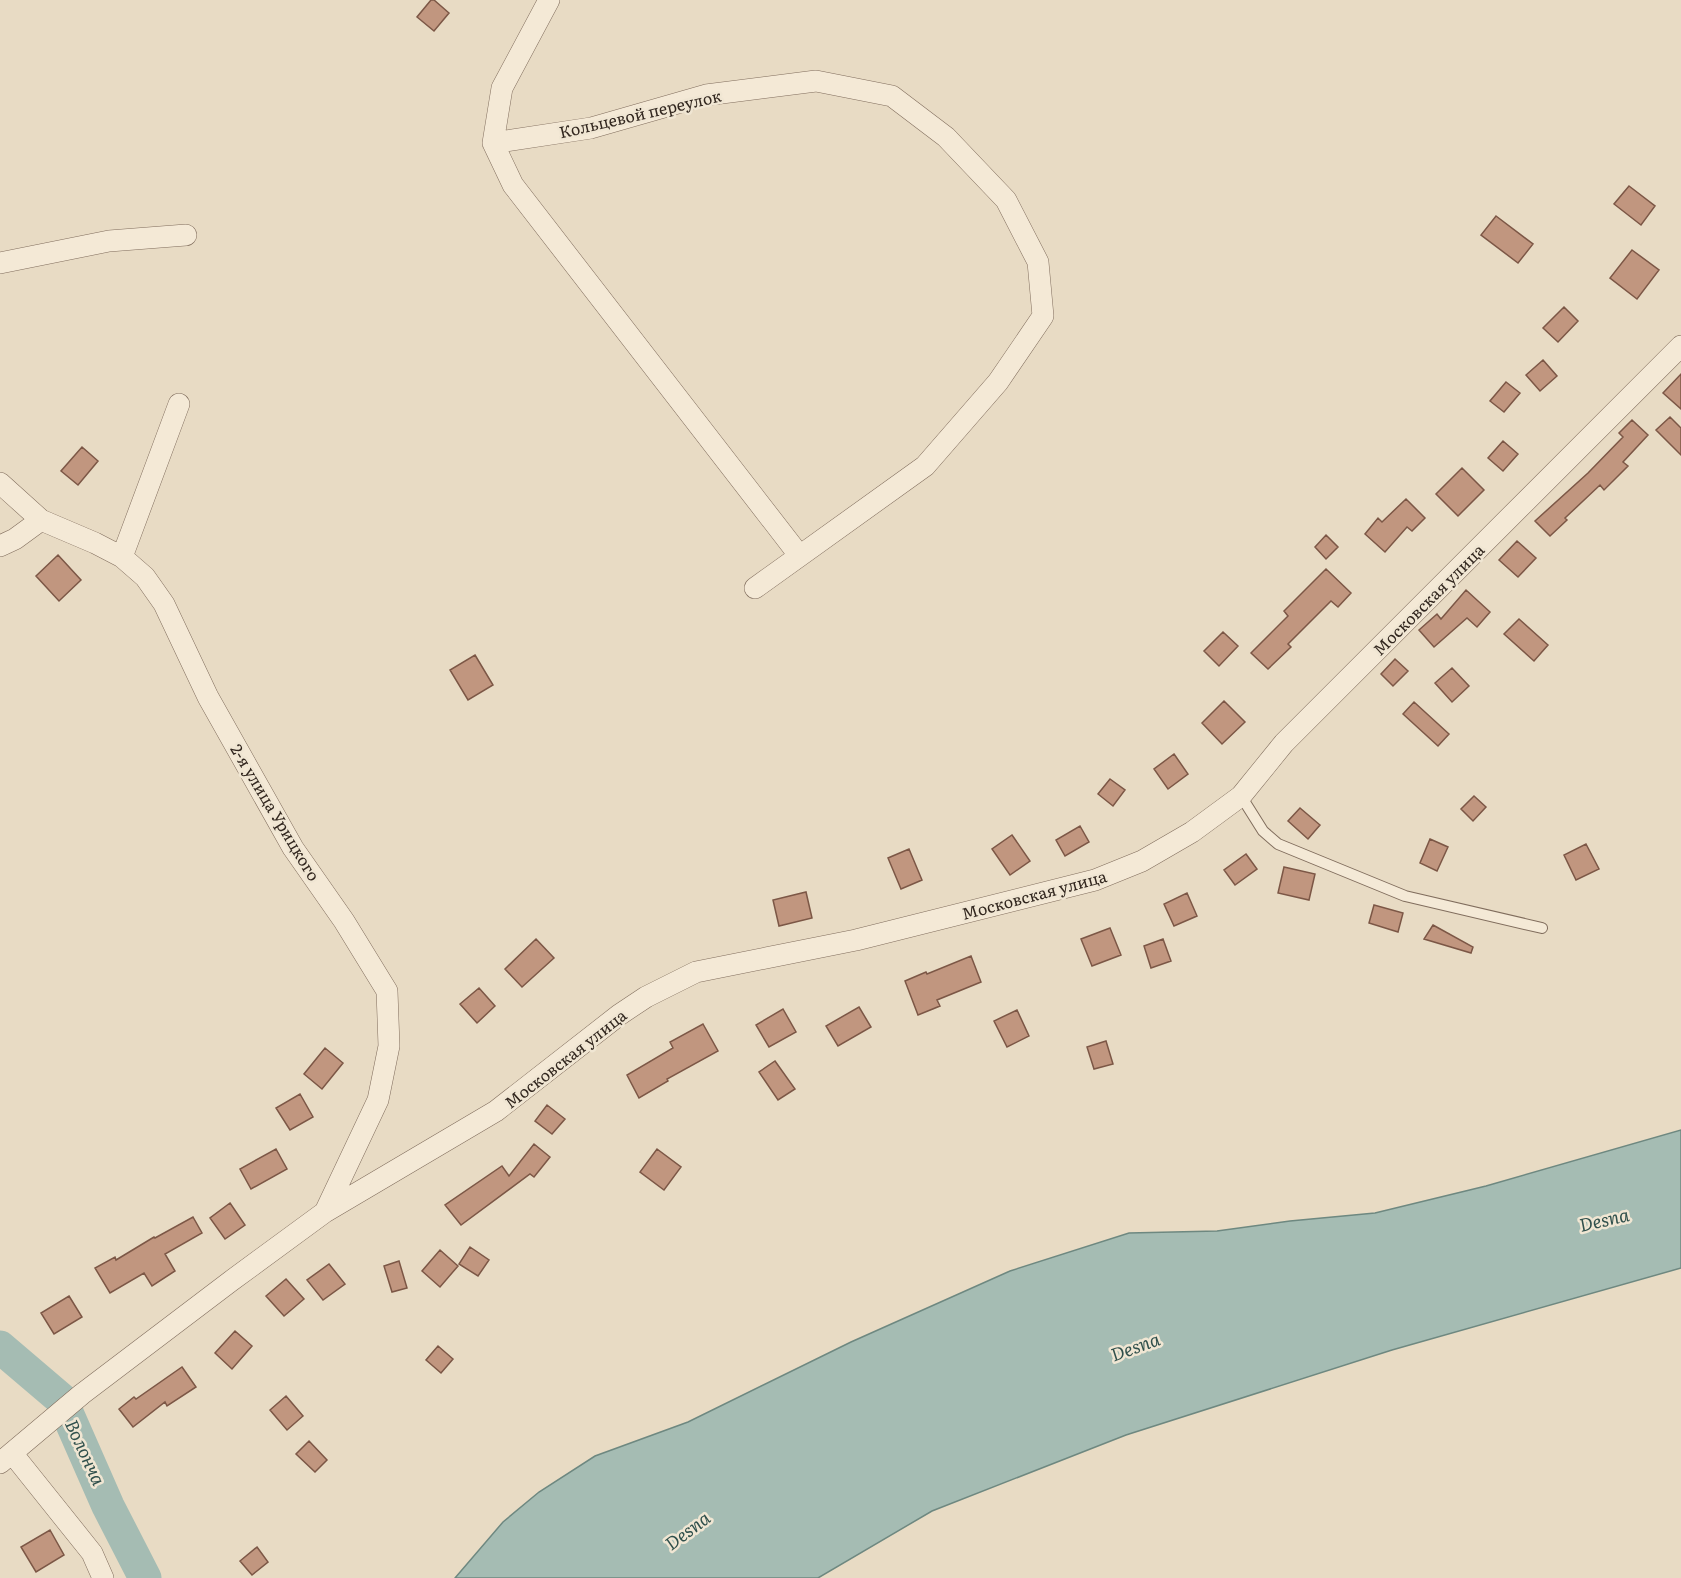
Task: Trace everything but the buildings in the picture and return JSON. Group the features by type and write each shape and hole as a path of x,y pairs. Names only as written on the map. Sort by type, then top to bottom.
{"street":[{"path":"549,0 502,88 493,143 513,185 800,555"},
{"name":"Кольцевой переулок","path":"493,143 591,128 706,95 816,81 892,96 946,137 1006,200 1038,262 1043,316 998,382 925,466 755,588"},
{"path":"0,263 110,241 186,235"},
{"name":"Московская улица","path":"6,1458 82,1394 325,1212 496,1111 619,1015 646,997 696,972 856,940 1095,880 1142,861 1192,832 1241,796 1284,743 1681,346"},
{"path":"122,557 179,404"},
{"name":"2-я улица Урицкого","path":"0,483 42,520 122,557 145,577 164,604 208,697 293,848 344,921 387,991 389,1046 378,1100 325,1212"},
{"path":"0,546 15,539 42,520"},
{"path":"6,1458 92,1553 103,1578"}],"lane":[{"path":"1241,796 1263,831 1278,844 1405,896 1542,928"}],"water":[{"name":"Desna","path":"1681,1130 1681,1268 1392,1350 1126,1435 932,1511 818,1578 455,1578 503,1522 539,1492 595,1456 688,1422 851,1342 1010,1271 1129,1233 1217,1231 1375,1213 1486,1186"}],"waterway":[{"name":"Волонча","path":"0,1347 61,1399 108,1506 145,1578"}]}
